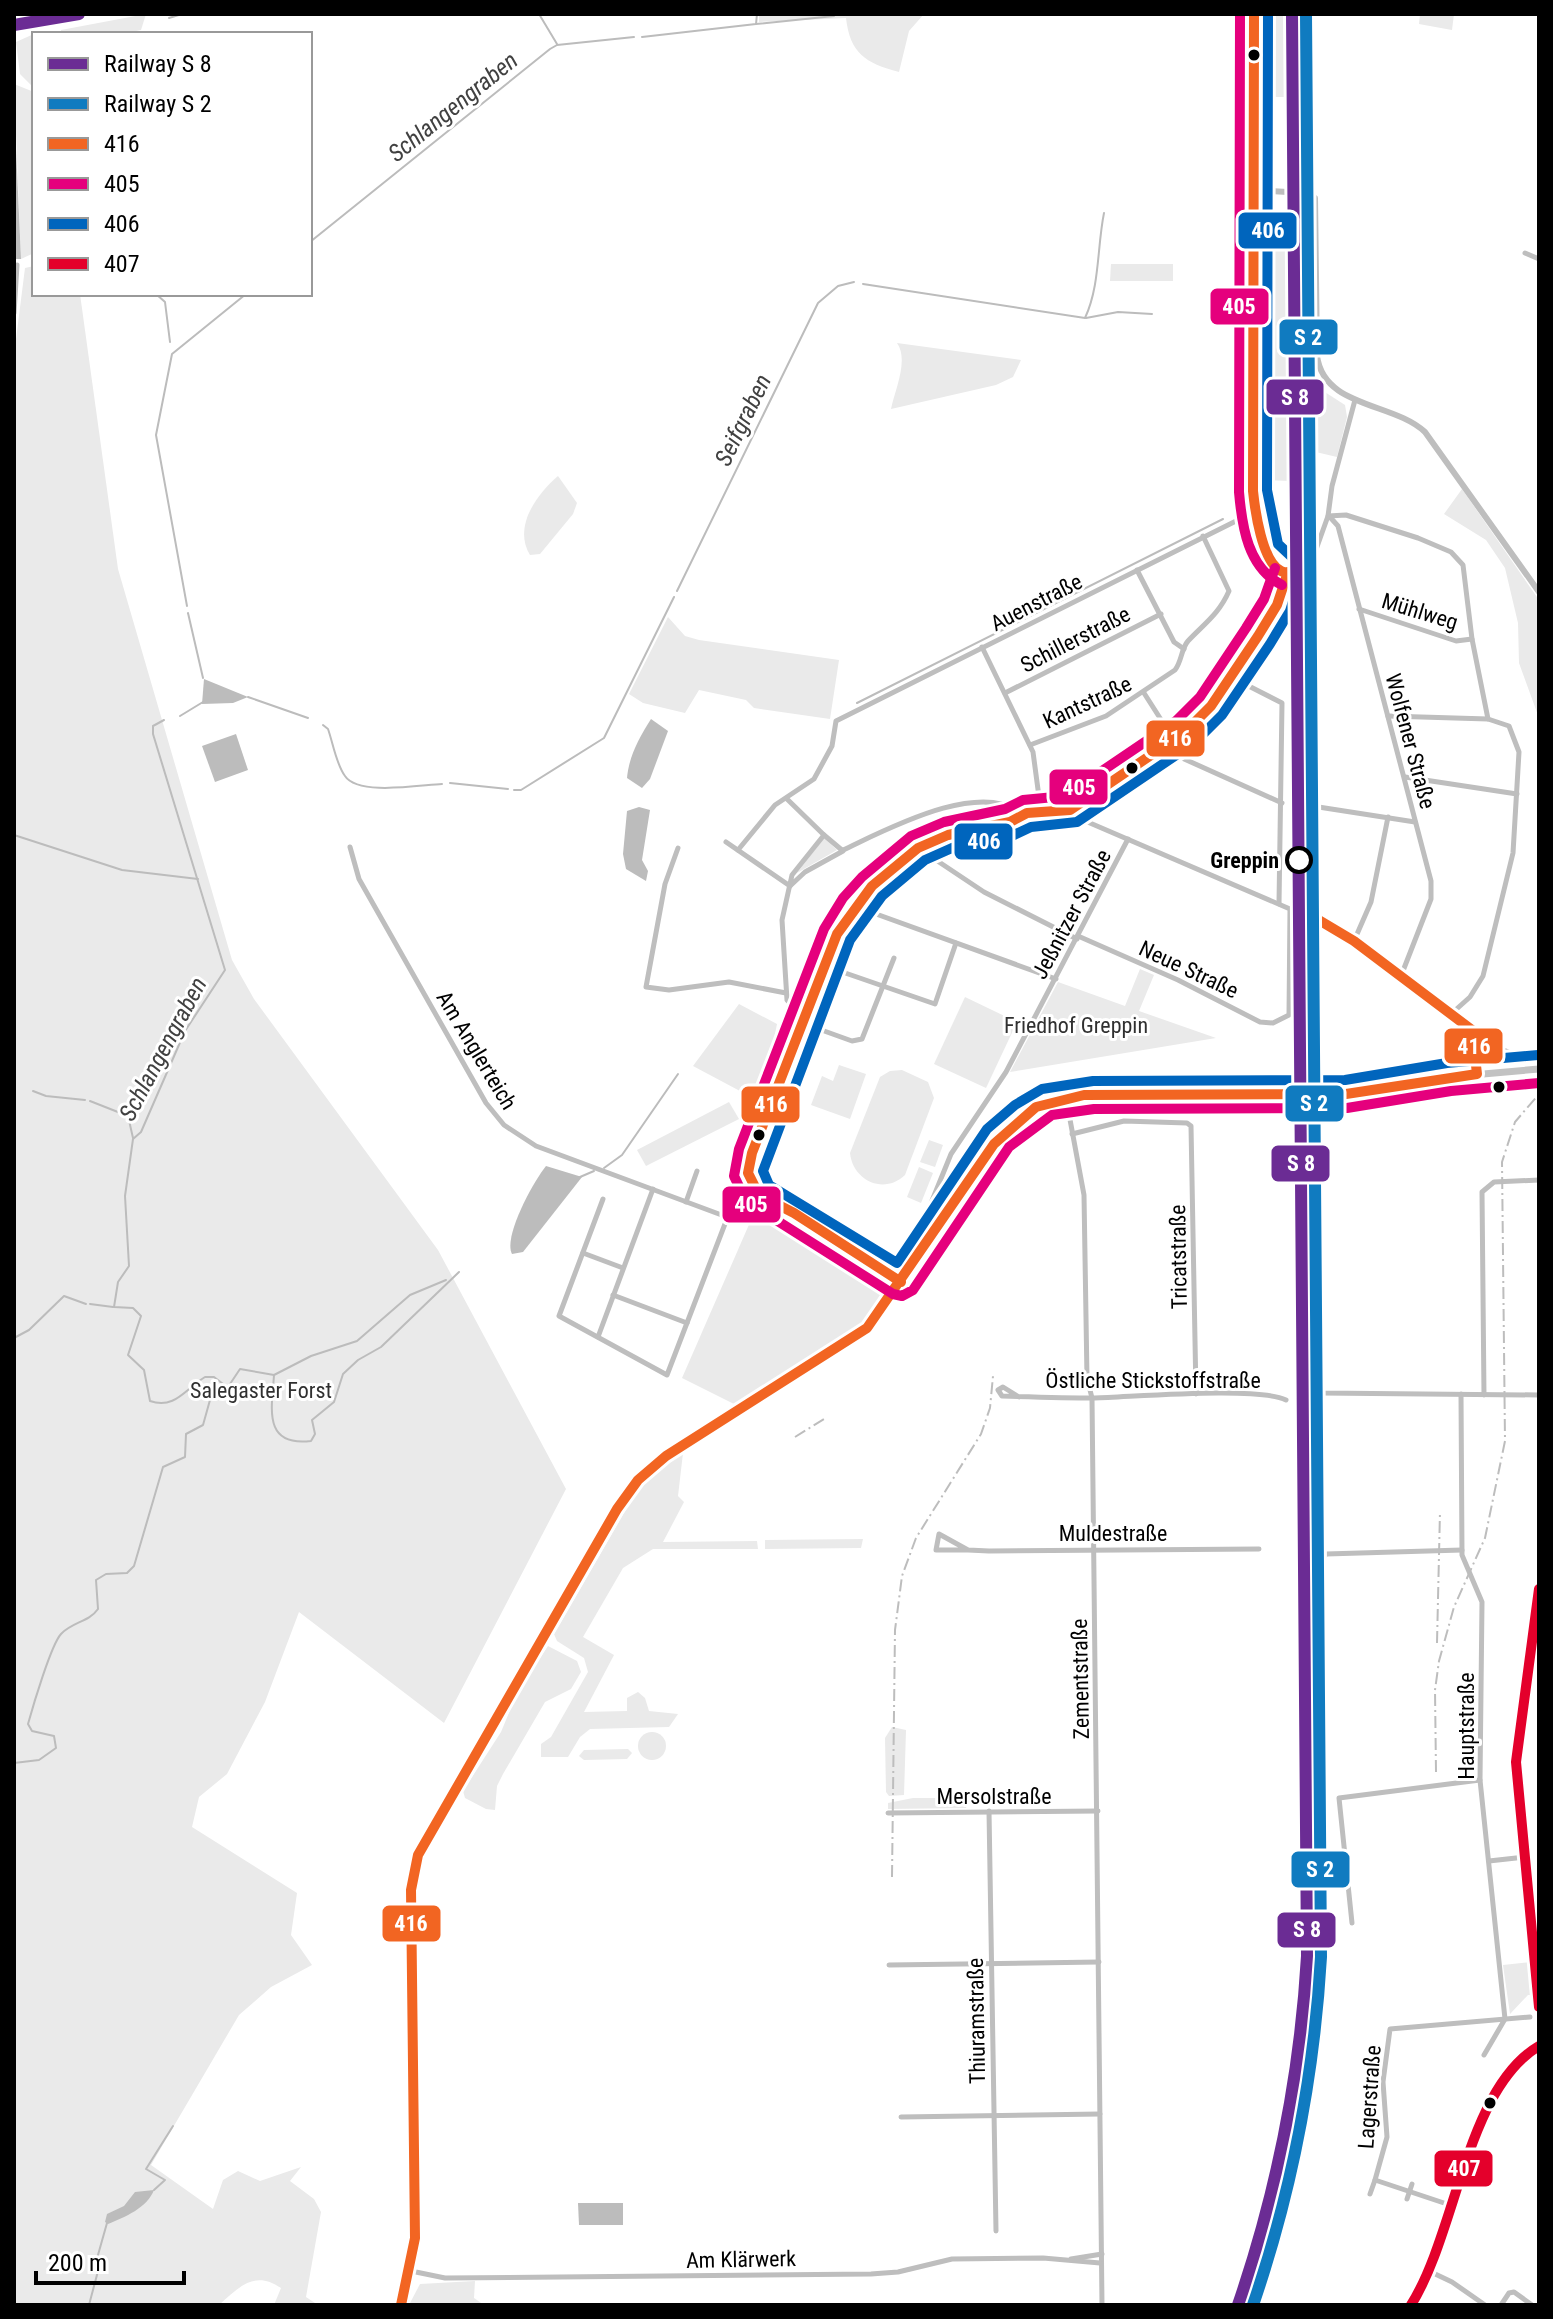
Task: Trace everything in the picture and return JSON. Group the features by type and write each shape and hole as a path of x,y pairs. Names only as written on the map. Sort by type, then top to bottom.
{"main road":[{"path":"401,2305 411,2271 415,2238 411,1890 416,1860 625,1496 655,1463 861,1334 901,1282 994,1144 1036,1107 1066,1097 1346,1094 1477,1074 1539,1069"}],"street":[{"path":"1254,14 1253,491 1270,557 1278,569 1308,572"},
{"path":"1254,190 1305,193 1315,198 1318,363 1327,382 1355,400 1405,417 1430,437 1539,592"},
{"path":"1525,253 1539,259"},
{"path":"1312,978 1308,572 1328,516 1332,486 1355,400"},
{"name":"Auenstraße","path":"787,799 814,779 833,742 833,725 837,720 1256,511"},
{"path":"1328,516 1346,515 1451,552 1463,565 1472,639 1488,719"},
{"name":"Wolfener Straße","path":"1328,516 1338,526 1431,881 1431,899 1401,976"},
{"name":"Kantstraße","path":"1030,745 1097,720 1144,693 1175,670 1183,660 1184,649 1214,619 1229,591 1203,536"},
{"path":"1137,570 1174,642 1184,649"},
{"path":"603,1199 559,1316 667,1375 803,1020 854,906 890,868 918,848 948,835 1010,822 1022,815 1073,809 1174,740 1205,714 1231,677 1277,605 1288,572"},
{"name":"Mühlweg","path":"1359,609 1456,641 1472,639"},
{"name":"Schillerstraße","path":"1005,693 1161,614"},
{"path":"982,647 1030,745 1036,766 1041,812"},
{"path":"1073,809 1083,820 1279,904 1282,703 1231,677"},
{"path":"1144,693 1174,740"},
{"path":"1388,716 1488,719 1509,726 1519,752 1513,853 1486,969 1475,990 1451,1014"},
{"path":"1162,749 1282,803"},
{"path":"1405,777 1517,794"},
{"path":"738,850 775,805 787,799 799,815 843,851"},
{"path":"790,886 805,872 888,827 941,809 985,804 1015,809 1022,815"},
{"path":"1312,806 1415,822"},
{"path":"1354,941 1371,902 1388,817"},
{"path":"824,835 792,875 782,920 786,993 793,1010 803,1020 859,1041 866,1034 894,958"},
{"name":"Jeßnitzer Straße","path":"927,1213 951,1154 1006,1072 1128,839"},
{"path":"726,842 790,886"},
{"name":"Am Anglerteich","path":"350,847 359,879 498,1119 536,1146 727,1217"},
{"path":"678,848 665,884 646,987 669,990 729,982 786,993"},
{"name":"Neue Straße","path":"918,848 984,892 1178,980 1260,1022 1286,1018 1291,1011 1291,917 1290,909 1279,904"},
{"path":"854,906 1056,979"},
{"path":"1312,916 1354,941 1503,1051 1539,1059"},
{"path":"825,966 935,1004 956,943"},
{"path":"1472,1030 1477,1074"},
{"name":"Zementstraße","path":"1066,1097 1084,1195 1087,1378 1092,1398 1102,2305"},
{"path":"1036,1107 1054,1109 1068,1116"},
{"name":"Tricatstraße","path":"1072,1134 1124,1121 1187,1123 1193,1135 1196,1394"},
{"path":"1314,1125 1315,1353 1320,1362 1321,1393 1539,1395"},
{"path":"748,1169 757,1192"},
{"path":"686,1202 697,1171"},
{"path":"1484,1395 1482,1192 1494,1182 1539,1180"},
{"path":"739,1188 757,1192 901,1282"},
{"path":"598,1337 653,1189"},
{"path":"583,1253 623,1268"},
{"path":"889,1274 915,1260"},
{"path":"613,1295 687,1323"},
{"name":"Östliche Stickstoffstraße","path":"1019,1397 1196,1394 1274,1395 1286,1400"},
{"name":"Hauptstraße","path":"1461,1394 1462,1550 1482,1602 1480,1780 1505,2019"},
{"name":"Muldestraße","path":"968,1550 939,1534 936,1550 941,1553 968,1550 1259,1549"},
{"path":"1316,1569 1326,1554 1462,1550"},
{"path":"1539,1589 1516,1762 1539,2007"},
{"path":"1352,1923 1339,1798 1480,1780"},
{"name":"Thiuramstraße","path":"989,1811 996,2231"},
{"name":"Mersolstraße","path":"889,1813 1098,1811"},
{"path":"1489,1861 1525,1857"},
{"path":"889,1965 1099,1962"},
{"path":"1484,2055 1505,2019 1530,2017"},
{"name":"Lagerstraße","path":"1453,2206 1375,2180 1387,2137 1383,2082 1390,2029 1505,2019"},
{"path":"1411,2305 1431,2272 1470,2151 1494,2097 1520,2056 1539,2046"},
{"path":"901,2117 1100,2114"},
{"path":"1370,2194 1375,2180"},
{"path":"1407,2199 1412,2184"},
{"name":"Am Klärwerk","path":"1070,2259 1102,2254"},
{"name":"Am Klärwerk","path":"411,2271 445,2278 871,2274 898,2272 946,2259 1070,2259 1100,2263"},
{"path":"1431,2272 1485,2305"},
{"path":"1501,2305 1509,2293 1514,2292 1532,2305"}],"green space":[{"path":"146,14 141,30 132,32 61,30"},
{"path":"759,14 924,14 909,31 899,72 877,65 861,55 851,40 846,18 759,22"},
{"path":"1259,14 1287,14 1288,97 1261,97"},
{"path":"1420,14 1454,14 1452,30 1419,24"},
{"path":"32,35 32,86 20,74 16,42"},
{"path":"14,84 32,91 32,254 21,259"},
{"path":"1262,215 1286,216 1291,481 1258,480"},
{"path":"1111,264 1173,264 1173,281 1110,281"},
{"name":"Salegaster Forst","path":"32,266 32,296 80,296 118,569 232,960 254,999 438,1250 566,1489 444,1723 299,1612 265,1702 227,1774 199,1797 192,1827 297,1893 291,1935 312,1965 271,1987 239,2015 151,2165 213,2209 223,2180 238,2171 260,2181 301,2167 290,2181 314,2199 321,2212 306,2297 318,2305 274,2305 281,2288 255,2280 219,2305 14,2305 14,355 25,268"},
{"path":"897,343 1021,360 1013,377 996,385 891,409 902,358"},
{"path":"1303,378 1345,405 1347,417 1337,457 1303,449"},
{"path":"558,476 577,503 573,514 540,554 530,555 524,534 529,512 542,492"},
{"path":"1462,489 1539,600 1539,718 1519,663 1518,623 1505,568 1486,540 1444,514"},
{"path":"668,617 685,636 699,640 839,660 830,719 754,708 746,700 699,690 685,713 643,703 629,694"},
{"path":"824,838 837,850 797,873"},
{"name":"Friedhof Greppin","path":"1140,969 1154,975 1139,1011 1216,1038 1010,1072 1058,982 1125,1006"},
{"path":"965,997 1017,1022 986,1088 934,1064"},
{"path":"739,1004 777,1024 769,1063 755,1099 693,1066"},
{"path":"839,1065 866,1074 850,1119 811,1105 822,1076 833,1081"},
{"path":"902,1070 928,1082 934,1098 905,1175 897,1181 879,1184 863,1178 852,1163 850,1153 880,1077 890,1071"},
{"path":"729,1102 739,1119 646,1166 637,1150"},
{"path":"929,1140 943,1145 935,1167 920,1162"},
{"path":"919,1167 933,1173 921,1203 907,1197"},
{"path":"758,1204 884,1276 889,1290 860,1328 736,1405 682,1378"},
{"path":"683,1453 678,1496 684,1502 663,1542 757,1541 758,1549 653,1549 623,1568 583,1637 614,1655 584,1712 627,1711 627,1698 638,1692 645,1698 649,1711 678,1714 669,1727 590,1729 580,1737 568,1757 541,1757 541,1744 551,1737 588,1672 584,1658 557,1641 554,1634 635,1494 652,1474"},
{"path":"863,1539 861,1548 765,1549 765,1540"},
{"path":"548,1646 577,1661 581,1672 571,1689 545,1702 497,1786 495,1810 486,1809 465,1798 463,1791 501,1732 518,1691"},
{"path":"892,1727 906,1730 904,1795 889,1796 886,1792 885,1738"},
{"path":"652,1732 662,1736 666,1746 662,1756 652,1760 642,1756 638,1746 642,1736"},
{"path":"628,1749 632,1753 627,1759 584,1760 579,1756 584,1750"},
{"path":"913,1798 969,1800 966,1808 888,1809 888,1803"},
{"path":"1531,1962 1534,1995 1528,1995 1510,2014 1503,1965"},
{"path":"475,2281 474,2298 484,2305 409,2305 420,2284"}],"shaded area":[{"path":"14,104 21,259 15,259"},
{"path":"204,679 248,697 233,703 202,704"},
{"path":"651,719 668,731 650,779 642,788 627,778 635,747"},
{"path":"236,734 248,770 215,782 202,746"},
{"path":"639,807 650,810 642,860 648,871 646,881 626,869 623,854 627,811"},
{"path":"546,1166 582,1177 523,1252 512,1254 510,1246 515,1223"},
{"path":"154,2190 135,2211 108,2224 105,2222 107,2214 124,2206 135,2192"},
{"path":"578,2203 623,2203 623,2225 579,2225"}],"waterway":[{"path":"169,18 182,14"},
{"path":"539,14 557,44"},
{"name":"Schlangengraben","path":"642,37 756,24 757,14"},
{"path":"756,24 834,16"},
{"name":"Schlangengraben","path":"312,240 550,49 557,45 634,37"},
{"name":"Seifgraben","path":"863,284 1085,318 1096,280 1104,213"},
{"path":"14,313 17,265"},
{"name":"Seifgraben","path":"677,591 818,303 838,286 854,282"},
{"path":"158,296 165,302 170,342"},
{"name":"Schlangengraben","path":"187,606 156,435 172,354 244,296"},
{"path":"1086,318 1118,312 1152,314"},
{"path":"857,703 1223,519"},
{"name":"Seifgraben","path":"514,790 521,790 604,738 674,597"},
{"name":"Schlangengraben","path":"188,613 203,678"},
{"name":"Seifgraben","path":"248,697 308,718"},
{"name":"Schlangengraben","path":"180,716 203,702"},
{"name":"Schlangengraben","path":"14,1763 39,1760 56,1748 54,1736 32,1731 28,1724 52,1650 65,1630 90,1617 98,1609 96,1580 106,1574 127,1573 134,1566 163,1467 185,1457 186,1434 203,1425 210,1400 227,1387 214,1377 205,1377 173,1400 166,1403 150,1401 144,1370 128,1355 141,1316 133,1308 114,1307 118,1282 129,1266 125,1196 133,1139 141,1132 185,1031 225,970 153,734 153,726 164,720"},
{"name":"Seifgraben","path":"323,725 328,729 342,771 352,782 376,788 442,784"},
{"name":"Seifgraben","path":"450,783 508,789"},
{"path":"14,835 122,870 198,879"},
{"path":"604,1168 622,1155 678,1074"},
{"path":"33,1091 46,1096 85,1100"},
{"path":"90,1101 128,1116 133,1138"},
{"path":"580,1177 594,1171"},
{"path":"228,1387 240,1369 274,1375 272,1412 277,1431 284,1438 311,1441 315,1434 312,1420 334,1402 343,1374 358,1360 381,1347 459,1272"},
{"path":"274,1375 311,1356 357,1341 410,1295 446,1280"},
{"path":"14,1338 29,1330 64,1296 86,1304"},
{"path":"90,1304 113,1307"},
{"path":"154,2190 165,2180 146,2169 173,2126"},
{"path":"89,2305 107,2223"}],"railway":[{"path":"1436,1772 1435,1690 1439,1661 1454,1607 1485,1538 1505,1441 1502,1162 1515,1122 1539,1094"},
{"path":"892,1877 895,1630 902,1576 916,1538 981,1434 990,1408 993,1376"},
{"path":"795,1437 824,1419"},
{"path":"1437,1643 1440,1511"}],"transit line":[{"path":"14,25 79,14"},
{"name":"405","path":"1240,14 1239,492 1242,519 1254,557 1261,568 1282,585"},
{"name":"416","path":"401,2305 415,2238 411,1890 418,1855 617,1509 638,1480 666,1456 867,1328 994,1144 1036,1107 1084,1095 1346,1094 1477,1074 1472,1030 1354,941 1312,916 1310,580 1308,572 1291,573 1274,566 1264,547 1253,491 1254,14"},
{"name":"406","path":"1268,14 1267,490 1278,544 1294,559"},
{"path":"1238,2305 1264,2219 1284,2133 1299,2046 1307,1956 1292,14"},
{"path":"1253,2305 1279,2219 1299,2133 1313,2046 1321,1957 1306,14"},
{"name":"405","path":"1275,568 1264,599 1246,628 1200,697 1176,721 1065,796 1023,800 1005,809 944,822 911,836 862,877 843,898 824,929 739,1149 734,1176 746,1201 893,1294 902,1296 913,1290 1009,1147 1052,1115 1094,1109 1347,1108 1451,1091 1539,1083"},
{"name":"416","path":"901,1282 794,1213 759,1195 748,1173 752,1153 837,934 872,886 918,848 948,835 1010,822 1027,813 1070,810 1185,732 1211,706 1258,636 1277,605 1288,572"},
{"name":"406","path":"1301,576 1290,611 1270,644 1222,715 1194,743 1077,822 1031,827 1014,835 952,848 925,860 882,896 850,940 763,1171 769,1185 897,1263 987,1129 1015,1105 1042,1089 1093,1081 1345,1080 1447,1063 1538,1055"},
{"name":"407","path":"1539,1589 1516,1762 1539,2007"},
{"name":"407","path":"1411,2305 1427,2275 1465,2164 1495,2094 1514,2066 1539,2046"}],"place":[{"name":"Greppin","path":"1299,860"}]}
